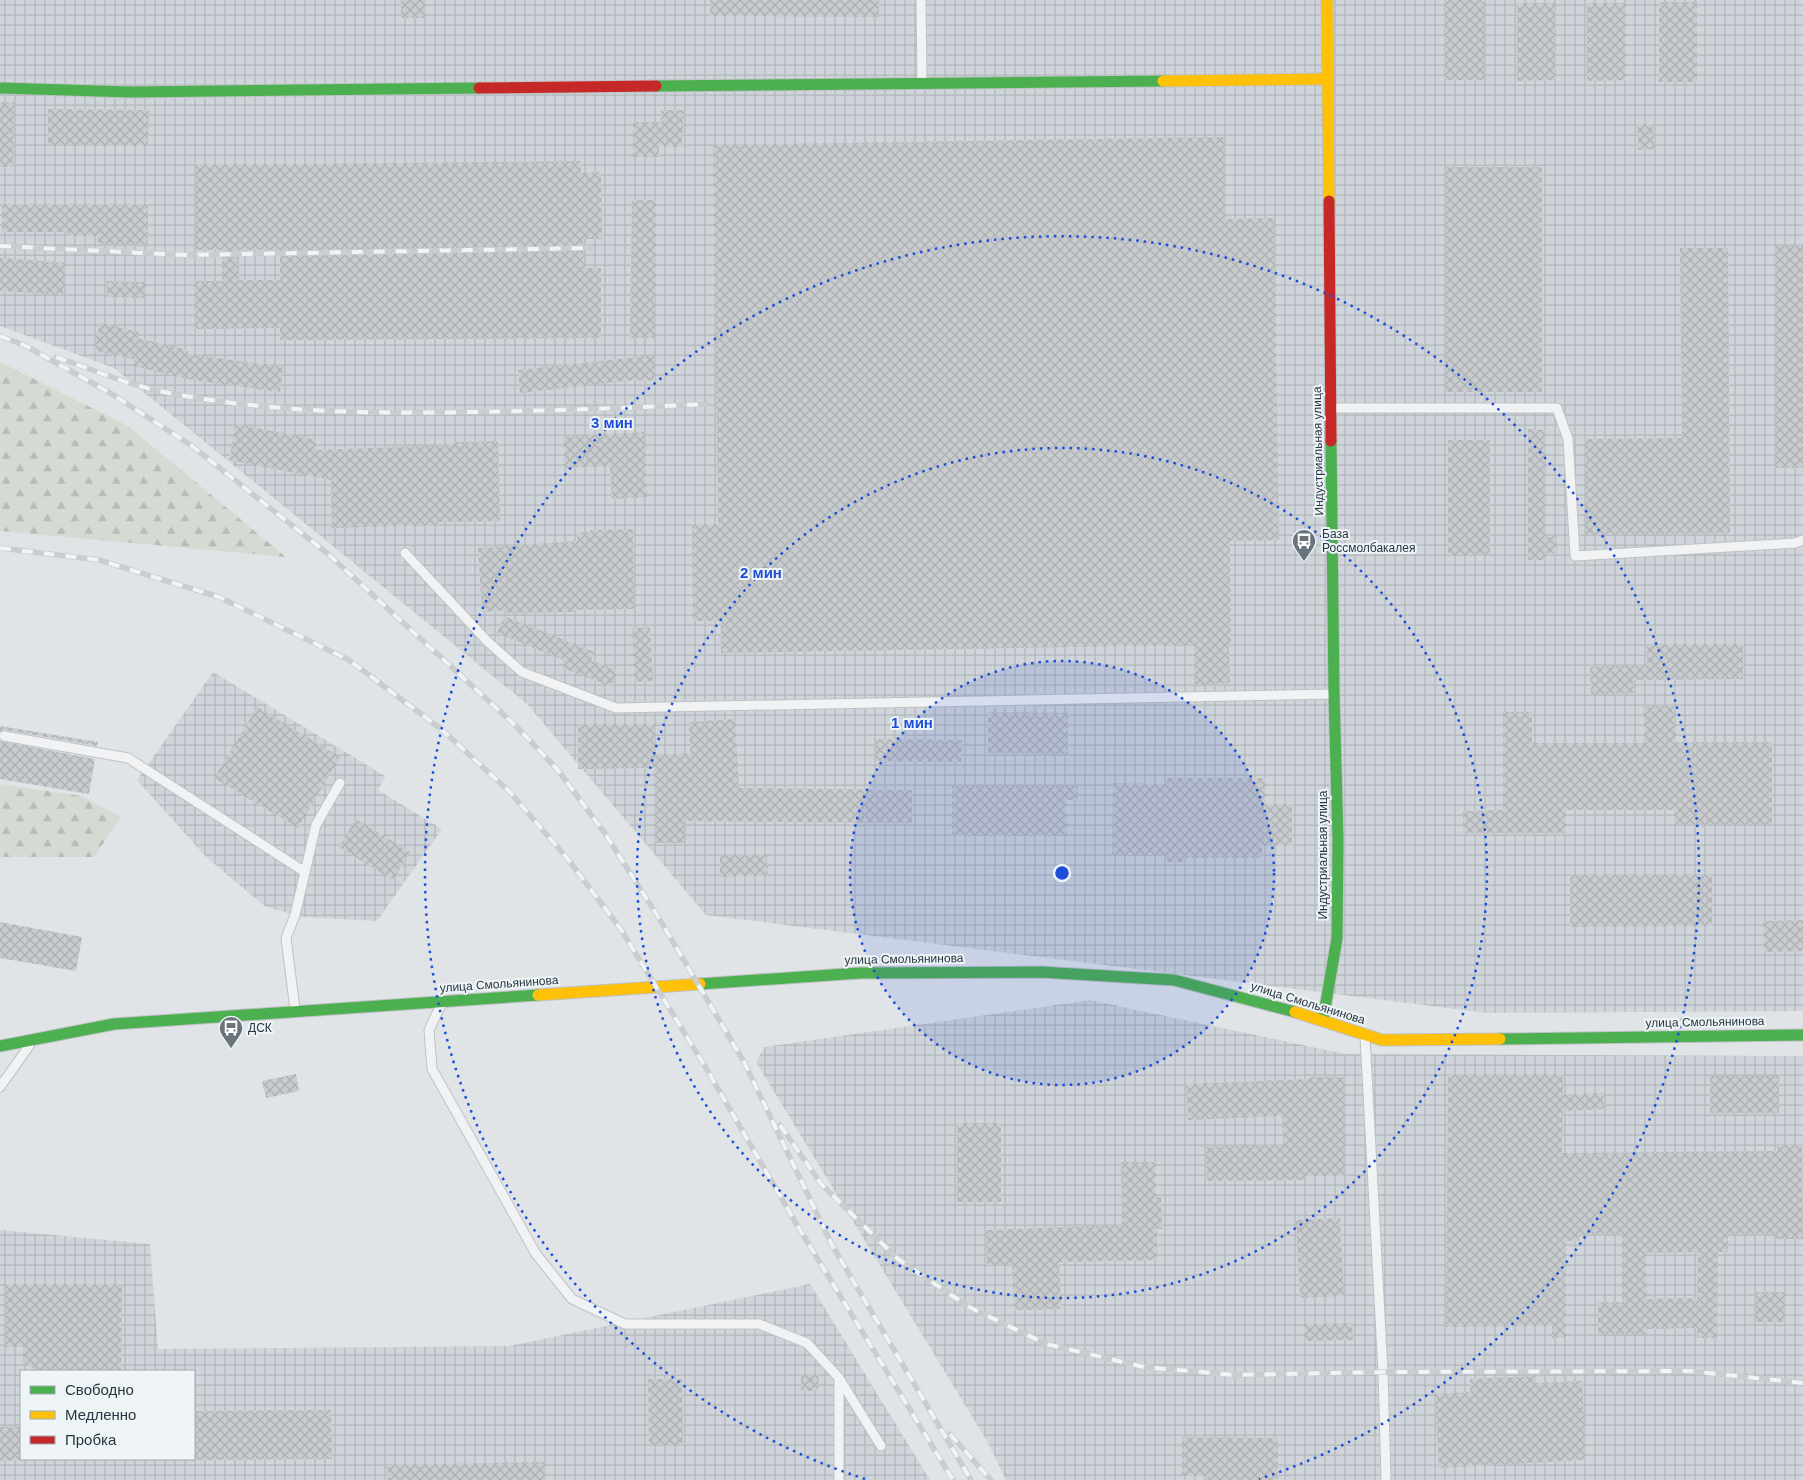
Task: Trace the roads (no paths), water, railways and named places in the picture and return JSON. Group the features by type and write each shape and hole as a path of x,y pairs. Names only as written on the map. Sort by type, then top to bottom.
{"street":[{"name":"Индустриальная улица","path":"1323,1020 1337,938 1338,840 1334,694 1326,0"},
{"path":"0,88 131,92 1327,80"},
{"name":"улица Смольянинова","path":"0,1046 114,1024 860,972 1041,972 1174,980 1279,1006 1382,1040 1803,1035"}],"lane":[{"path":"921,0 922,84"},
{"path":"1331,408 1557,408 1568,439 1575,556 1795,543 1803,540"},
{"path":"405,553 488,642 522,672 616,708 1334,694"},
{"path":"4,736 128,758 305,872"},
{"path":"295,1012 286,938 295,915 316,825 340,783"},
{"path":"442,1002 429,1030 432,1069 536,1254 572,1299 626,1324 759,1324 807,1343 839,1378 881,1446"},
{"path":"1364,1035 1383,1372 1386,1480"},
{"path":"0,1088 34,1039"},
{"path":"839,1378 839,1480"}],"railway":[{"path":"0,246 185,255 590,248"},
{"path":"0,336 24,345 112,394 192,446 328,554 517,727 557,769 604,832 657,915 744,1062 832,1245 971,1480"},
{"path":"56,357 150,389 202,399 278,408 354,412 431,413 708,404"},
{"path":"0,548 99,560 219,597 349,660 441,729 509,791 567,858 620,928 706,1068 800,1230 953,1480"},
{"path":"780,1125 822,1185 898,1259 969,1307 1046,1344 1144,1367 1235,1375 1383,1372 1689,1371 1803,1383"},
{"path":"950,1434 991,1480"}],"place":[{"name":"База Россмолбакалея","path":"1304,562"},
{"name":"ДСК","path":"231,1049"}]}
